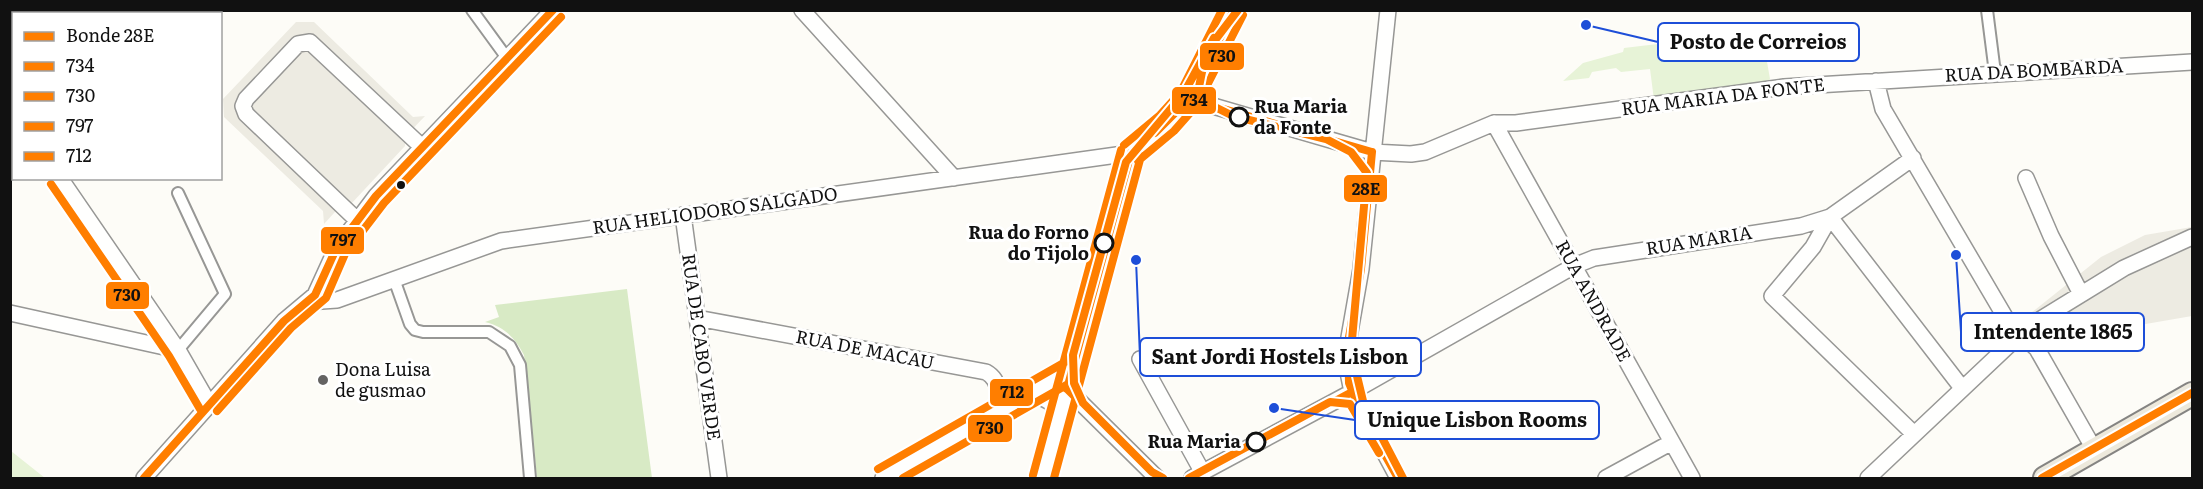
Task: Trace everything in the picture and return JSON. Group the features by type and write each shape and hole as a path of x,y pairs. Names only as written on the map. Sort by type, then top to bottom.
{"main road":[{"path":"2045,478 2193,394"},
{"path":"2076,478 2099,455 2193,402"}],"street":[{"path":"472,10 507,58"},
{"path":"144,478 285,321 318,291 336,249 376,196 553,10"},
{"path":"802,10 954,178"},
{"path":"1043,478 1131,153 1167,123 1189,99 1234,10"},
{"path":"1388,10 1361,269 1348,342 1348,372 1352,392 1398,478"},
{"path":"1987,10 1995,73"},
{"path":"358,221 246,114 243,106 246,99 298,44 310,42 422,147"},
{"name":"RUA DA BOMBARDA","path":"1876,81 2193,62"},
{"path":"1876,81 1883,109 2005,317 2037,349 2094,449"},
{"name":"RUA MARIA DA FONTE","path":"1189,99 1372,152 1411,154 1425,152 1494,123 1784,87 1876,81"},
{"name":"RUA ANDRADE","path":"1494,123 1692,478"},
{"name":"RUA HELIODORO SALGADO","path":"307,302 337,300 501,240 1131,153"},
{"path":"1913,158 1830,217 1813,248 1772,296 1914,434"},
{"path":"2026,178 2050,236 2080,292"},
{"path":"61,180 178,350 209,404"},
{"path":"178,193 225,294 178,350"},
{"name":"RUA DE CABO VERDE","path":"682,215 719,478"},
{"path":"1830,217 1962,388"},
{"name":"RUA MARIA","path":"1197,476 1352,392 1574,266 1594,258 1801,226 1830,217"},
{"path":"1868,478 2020,334 2080,292 2124,267 2193,237"},
{"path":"394,279 410,324 415,330 489,332 510,346 520,365 530,478"},
{"path":"10,313 178,350"},
{"name":"RUA DE MACAU","path":"697,318 986,372 997,383 999,395 996,415"},
{"path":"1140,359 1197,476"},
{"path":"883,478 1072,370"},
{"path":"1067,389 1157,478"},
{"path":"1025,397 1041,397 1048,401 1060,416"},
{"path":"1606,478 1672,442"}],"green space":[{"path":"1762,33 1770,79 1765,83 1654,100 1650,69 1621,72 1616,68 1592,72 1589,78 1563,81 1583,63 1623,52 1624,48"},
{"path":"627,289 652,478 537,478 524,355 509,334 485,322 499,317 495,305"},
{"path":"11,451 45,478 11,478"}],"shaded area":[{"path":"296,22 314,22 413,117 425,116 405,137 405,146 351,204 344,202 324,224 323,211 224,117 223,99"},
{"path":"2192,227 2192,316 2059,339 2054,342 2016,325 2101,257 2145,235"}],"tram line":[{"name":"28E","path":"1238,10 1206,52 1199,87 1211,105 1233,116 1326,139 1351,152 1367,173 1351,351 1363,401 1403,478"},
{"name":"28E","path":"1163,478 1152,472 1083,403 1074,383 1073,355 1126,162 1184,93 1214,38"},
{"name":"28E","path":"2042,478 2192,393"},
{"name":"28E","path":"1189,478 1330,402 1350,404 1379,453"}],"transit line":[{"name":"797","path":"144,478 284,321 315,295 336,249 376,196 553,10"},
{"name":"712","path":"1124,145 1160,115 1180,93 1222,10"},
{"name":"734","path":"1155,133 1189,99 1234,10"},
{"name":"730","path":"1138,161 1174,131 1197,105 1243,15"},
{"name":"730","path":"217,411 291,328 326,298 345,254 384,203 561,17"},
{"name":"734","path":"1189,99 1372,152"},
{"name":"712","path":"1033,475 1121,150"},
{"name":"734","path":"1372,152 1361,269 1348,343 1349,383 1361,412 1398,478"},
{"name":"734","path":"1067,389 1131,153"},
{"name":"730","path":"1054,478 1141,156"},
{"name":"730","path":"51,184 169,356 200,409"},
{"name":"712","path":"878,469 1067,361"},
{"name":"730","path":"903,478 1077,379"},
{"name":"734","path":"1067,389 1157,478"},
{"name":"734","path":"1192,478 1352,392"},
{"name":"734","path":"2045,478 2192,394"}],"place":[{"name":"Posto de Correios","path":"1586,25"},
{"name":"Rua Maria da Fonte","path":"1239,117"},
{"name":"Rua do Forno do Tijolo","path":"1104,243"},
{"name":"Intendente 1865","path":"1956,255"},
{"name":"Sant Jordi Hostels Lisbon","path":"1136,260"},
{"name":"Dona Luisa de gusmao","path":"323,380"},
{"name":"Unique Lisbon Rooms","path":"1274,408"},
{"name":"Rua Maria","path":"1256,442"}]}
